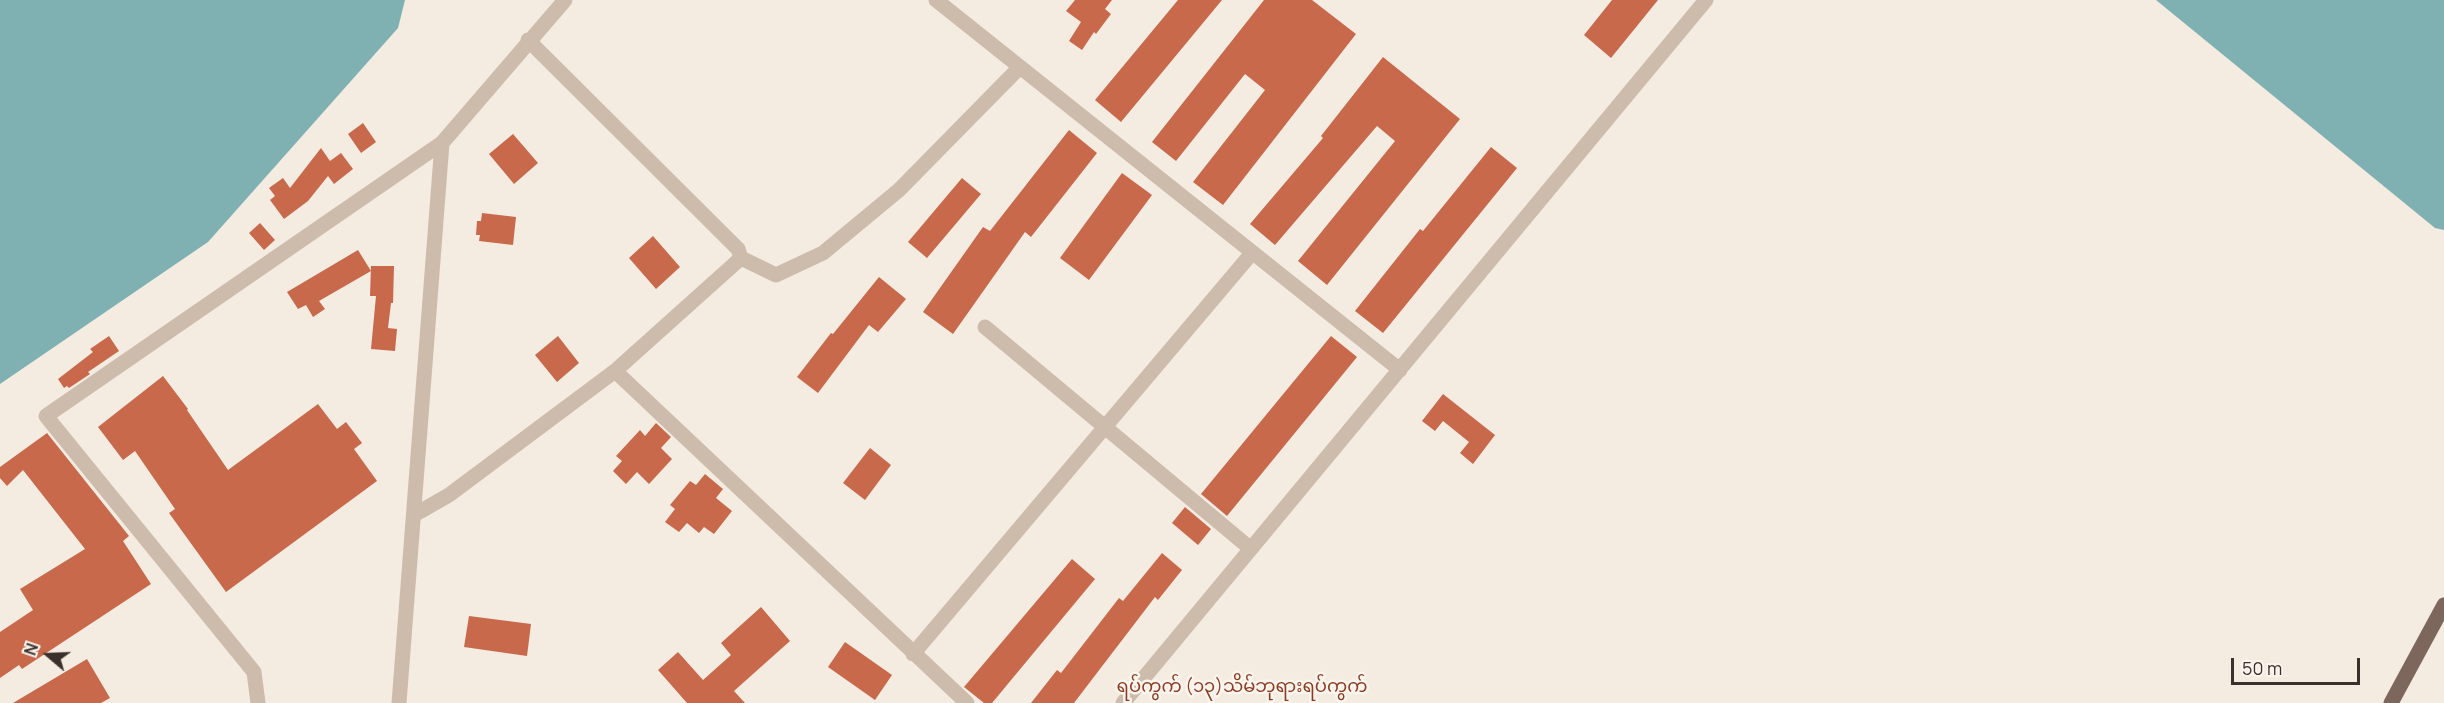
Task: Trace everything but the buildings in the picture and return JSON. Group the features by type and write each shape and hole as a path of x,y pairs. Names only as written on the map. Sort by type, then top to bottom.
{"main road":[{"path":"2391,703 2444,605"}],"street":[{"path":"258,703 254,672 45,416 442,143 528,40 565,0"},
{"path":"936,0 1400,370"},
{"path":"1123,703 1706,0"},
{"path":"528,40 738,249 741,258 776,275 823,253 899,190 1020,67"},
{"path":"399,703 442,143"},
{"path":"913,654 1252,253"},
{"path":"414,515 449,495 615,371 741,258"},
{"path":"985,327 1251,549"},
{"path":"615,371 967,703"}],"water":[{"path":"0,0 405,0 398,28 208,242 0,384"},
{"path":"2156,0 2444,0 2444,230 2435,228"}],"district":[{"name":"ရပ်ကွက် (၁၃)သိမ်ဘုရားရပ်ကွက်","path":"1242,687"}]}
